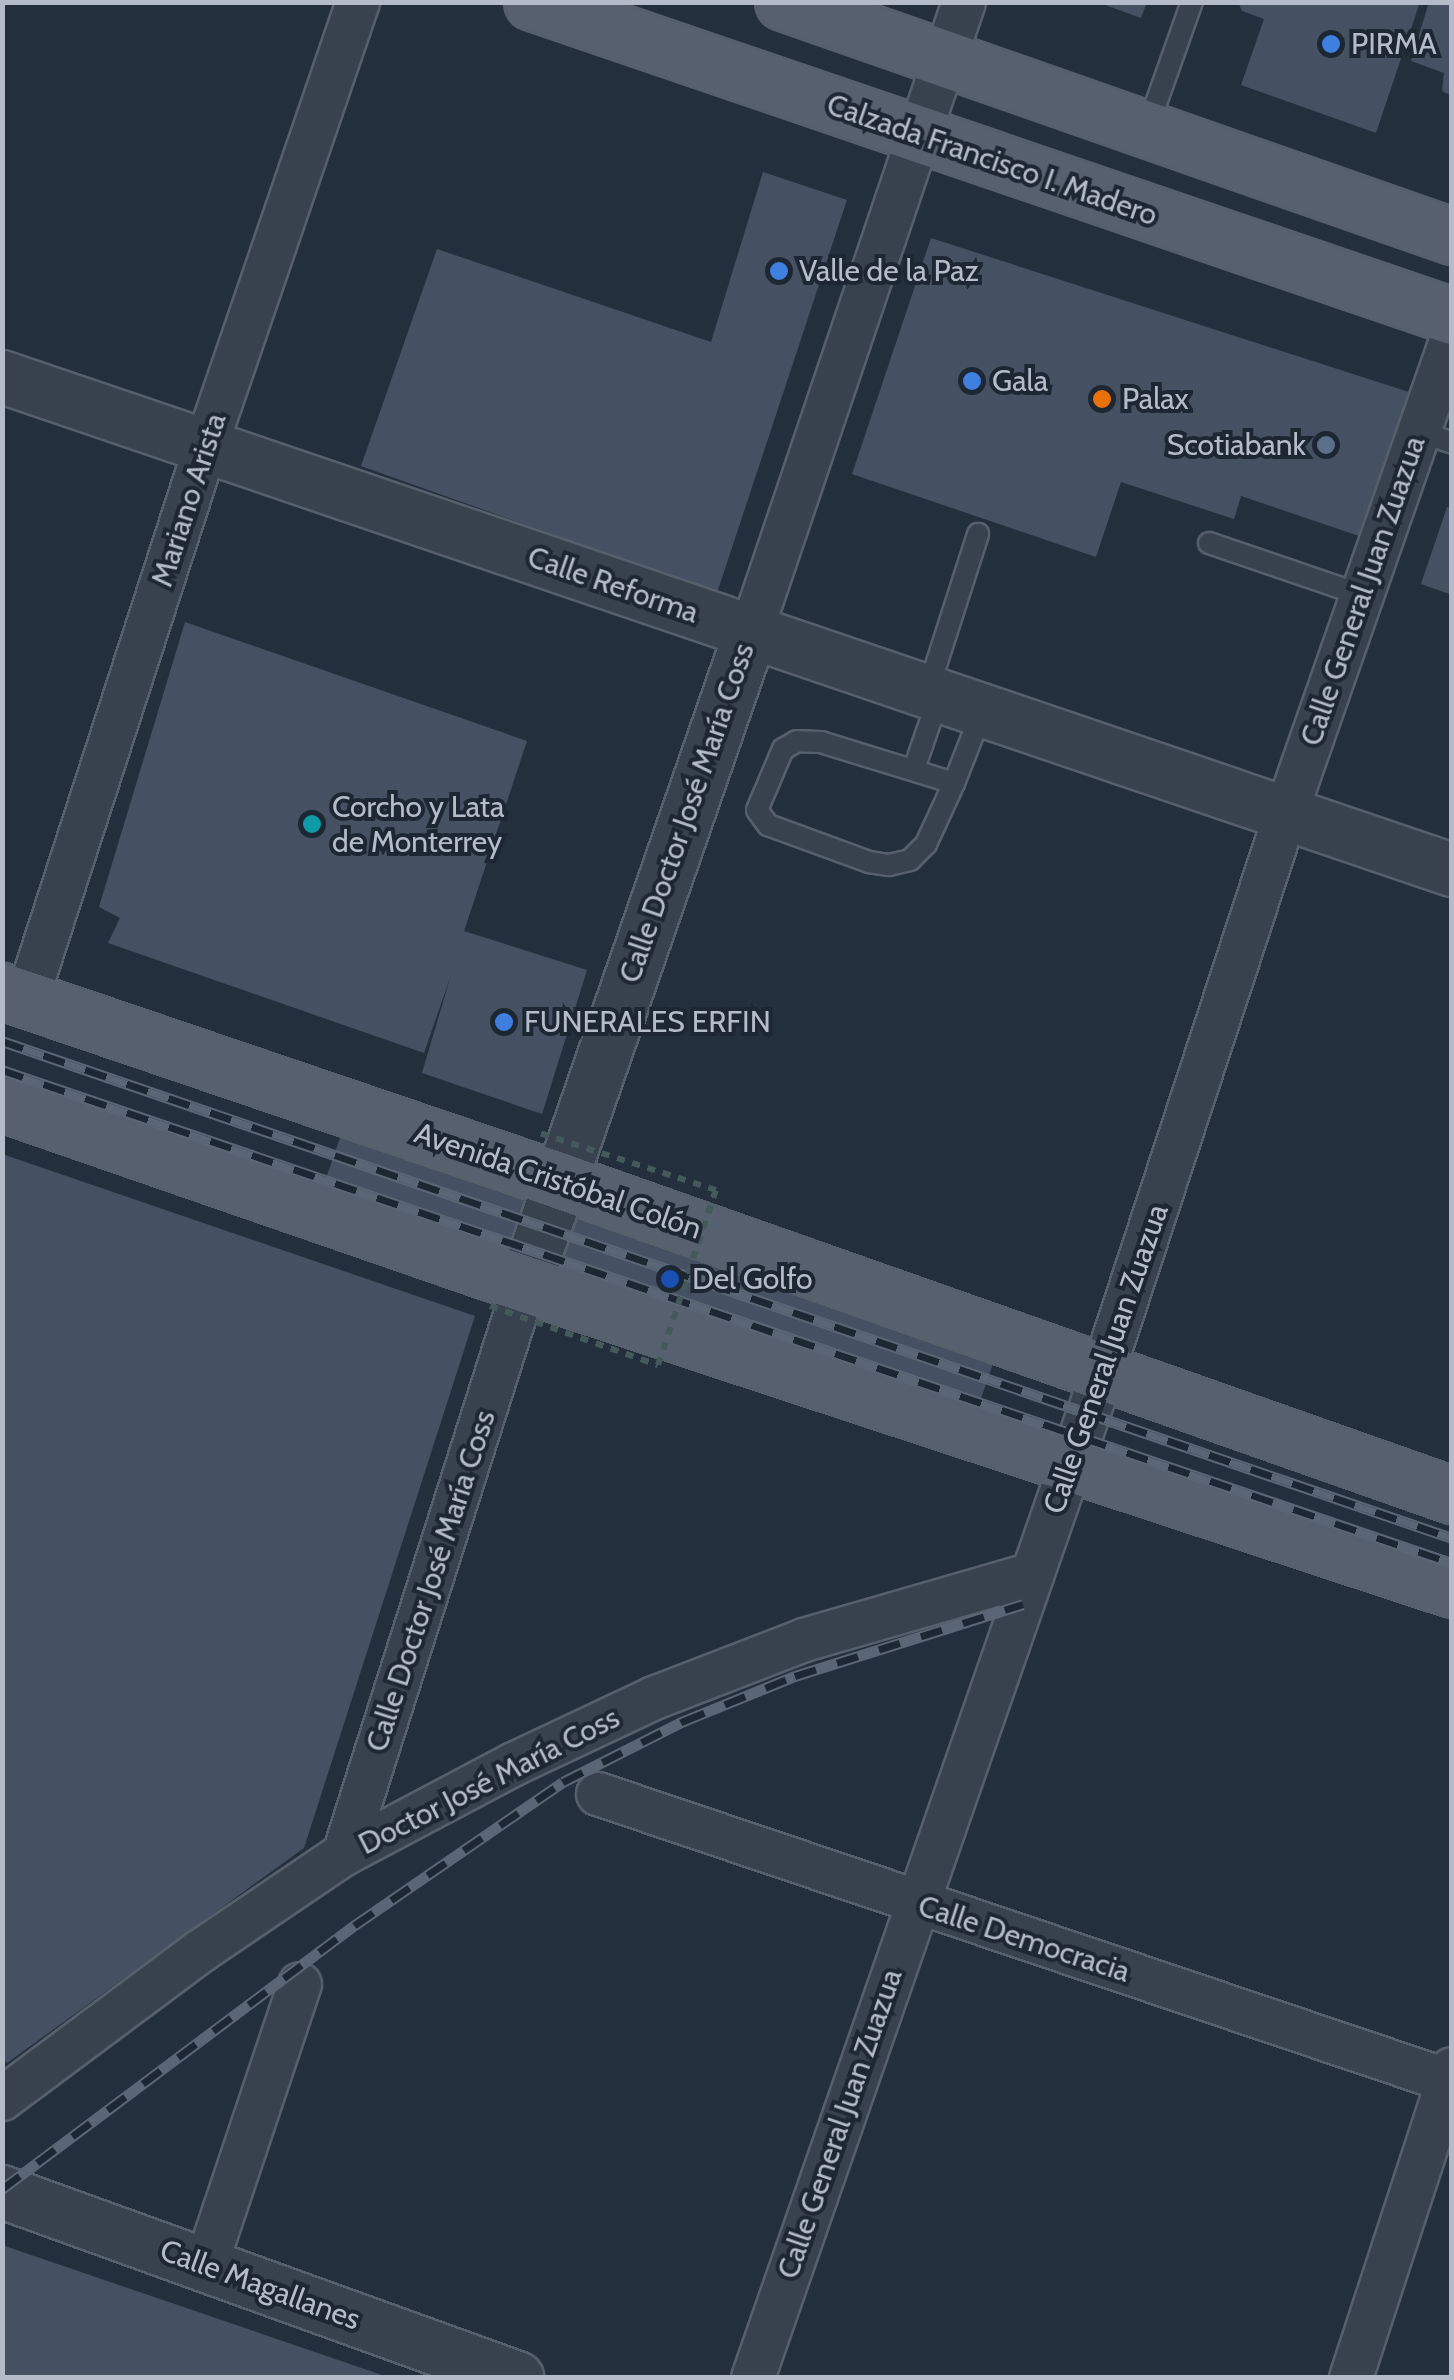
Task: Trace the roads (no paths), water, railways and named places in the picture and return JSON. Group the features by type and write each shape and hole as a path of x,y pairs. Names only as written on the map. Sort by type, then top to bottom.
{"main road":[{"name":"Calzada Francisco I. Madero","path":"532,2 1452,316"},
{"path":"783,2 1452,236"},
{"name":"Avenida Cristóbal Colón","path":"15,995 547,1156 1103,1372 1452,1495"},
{"path":"2,1103 508,1295 1070,1462 1452,1589"}],"street":[{"name":"Mariano Arista","path":"15,995 358,2"},
{"name":"Calle Doctor José María Coss","path":"344,1854 547,1156 751,632 922,136 964,2"},
{"name":"Calle General Juan Zuazua","path":"752,2378 1103,1372 1286,813 1362,595 1435,437 1452,338"},
{"name":"Calle Reforma","path":"2,377 1452,870"},
{"name":"Doctor José María Coss","path":"2,2099 199,1952 344,1854 514,1764 654,1698 804,1640 1033,1574"},
{"name":"Calle Democracia","path":"598,1794 915,1903 1450,2077"},
{"path":"206,2265 300,1984"},
{"path":"1351,2378 1450,2077"},
{"name":"Calle Magallanes","path":"2,2192 517,2378"}],"lane":[{"path":"1147,128 1192,2"},
{"path":"954,783 821,742 797,741 783,749 758,810 768,825 889,865 910,860 926,844 954,783 949,700 978,534"},
{"path":"1209,543 1362,595"},
{"path":"914,770 949,700"}],"railway":[{"path":"2,1041 1452,1538"},
{"path":"2,1070 1452,1563"},
{"path":"2,2189 355,1925 563,1782 684,1721 795,1676 1023,1604"}],"place":[{"name":"PIRMA","path":"1331,44"},
{"name":"Valle de la Paz","path":"779,271"},
{"name":"Gala","path":"972,381"},
{"name":"Palax","path":"1102,399"},
{"name":"Scotiabank","path":"1326,445"},
{"name":"Corcho y Lata de Monterrey","path":"312,824"},
{"name":"FUNERALES ERFIN","path":"504,1022"},
{"name":"Del Golfo","path":"670,1279"}]}
